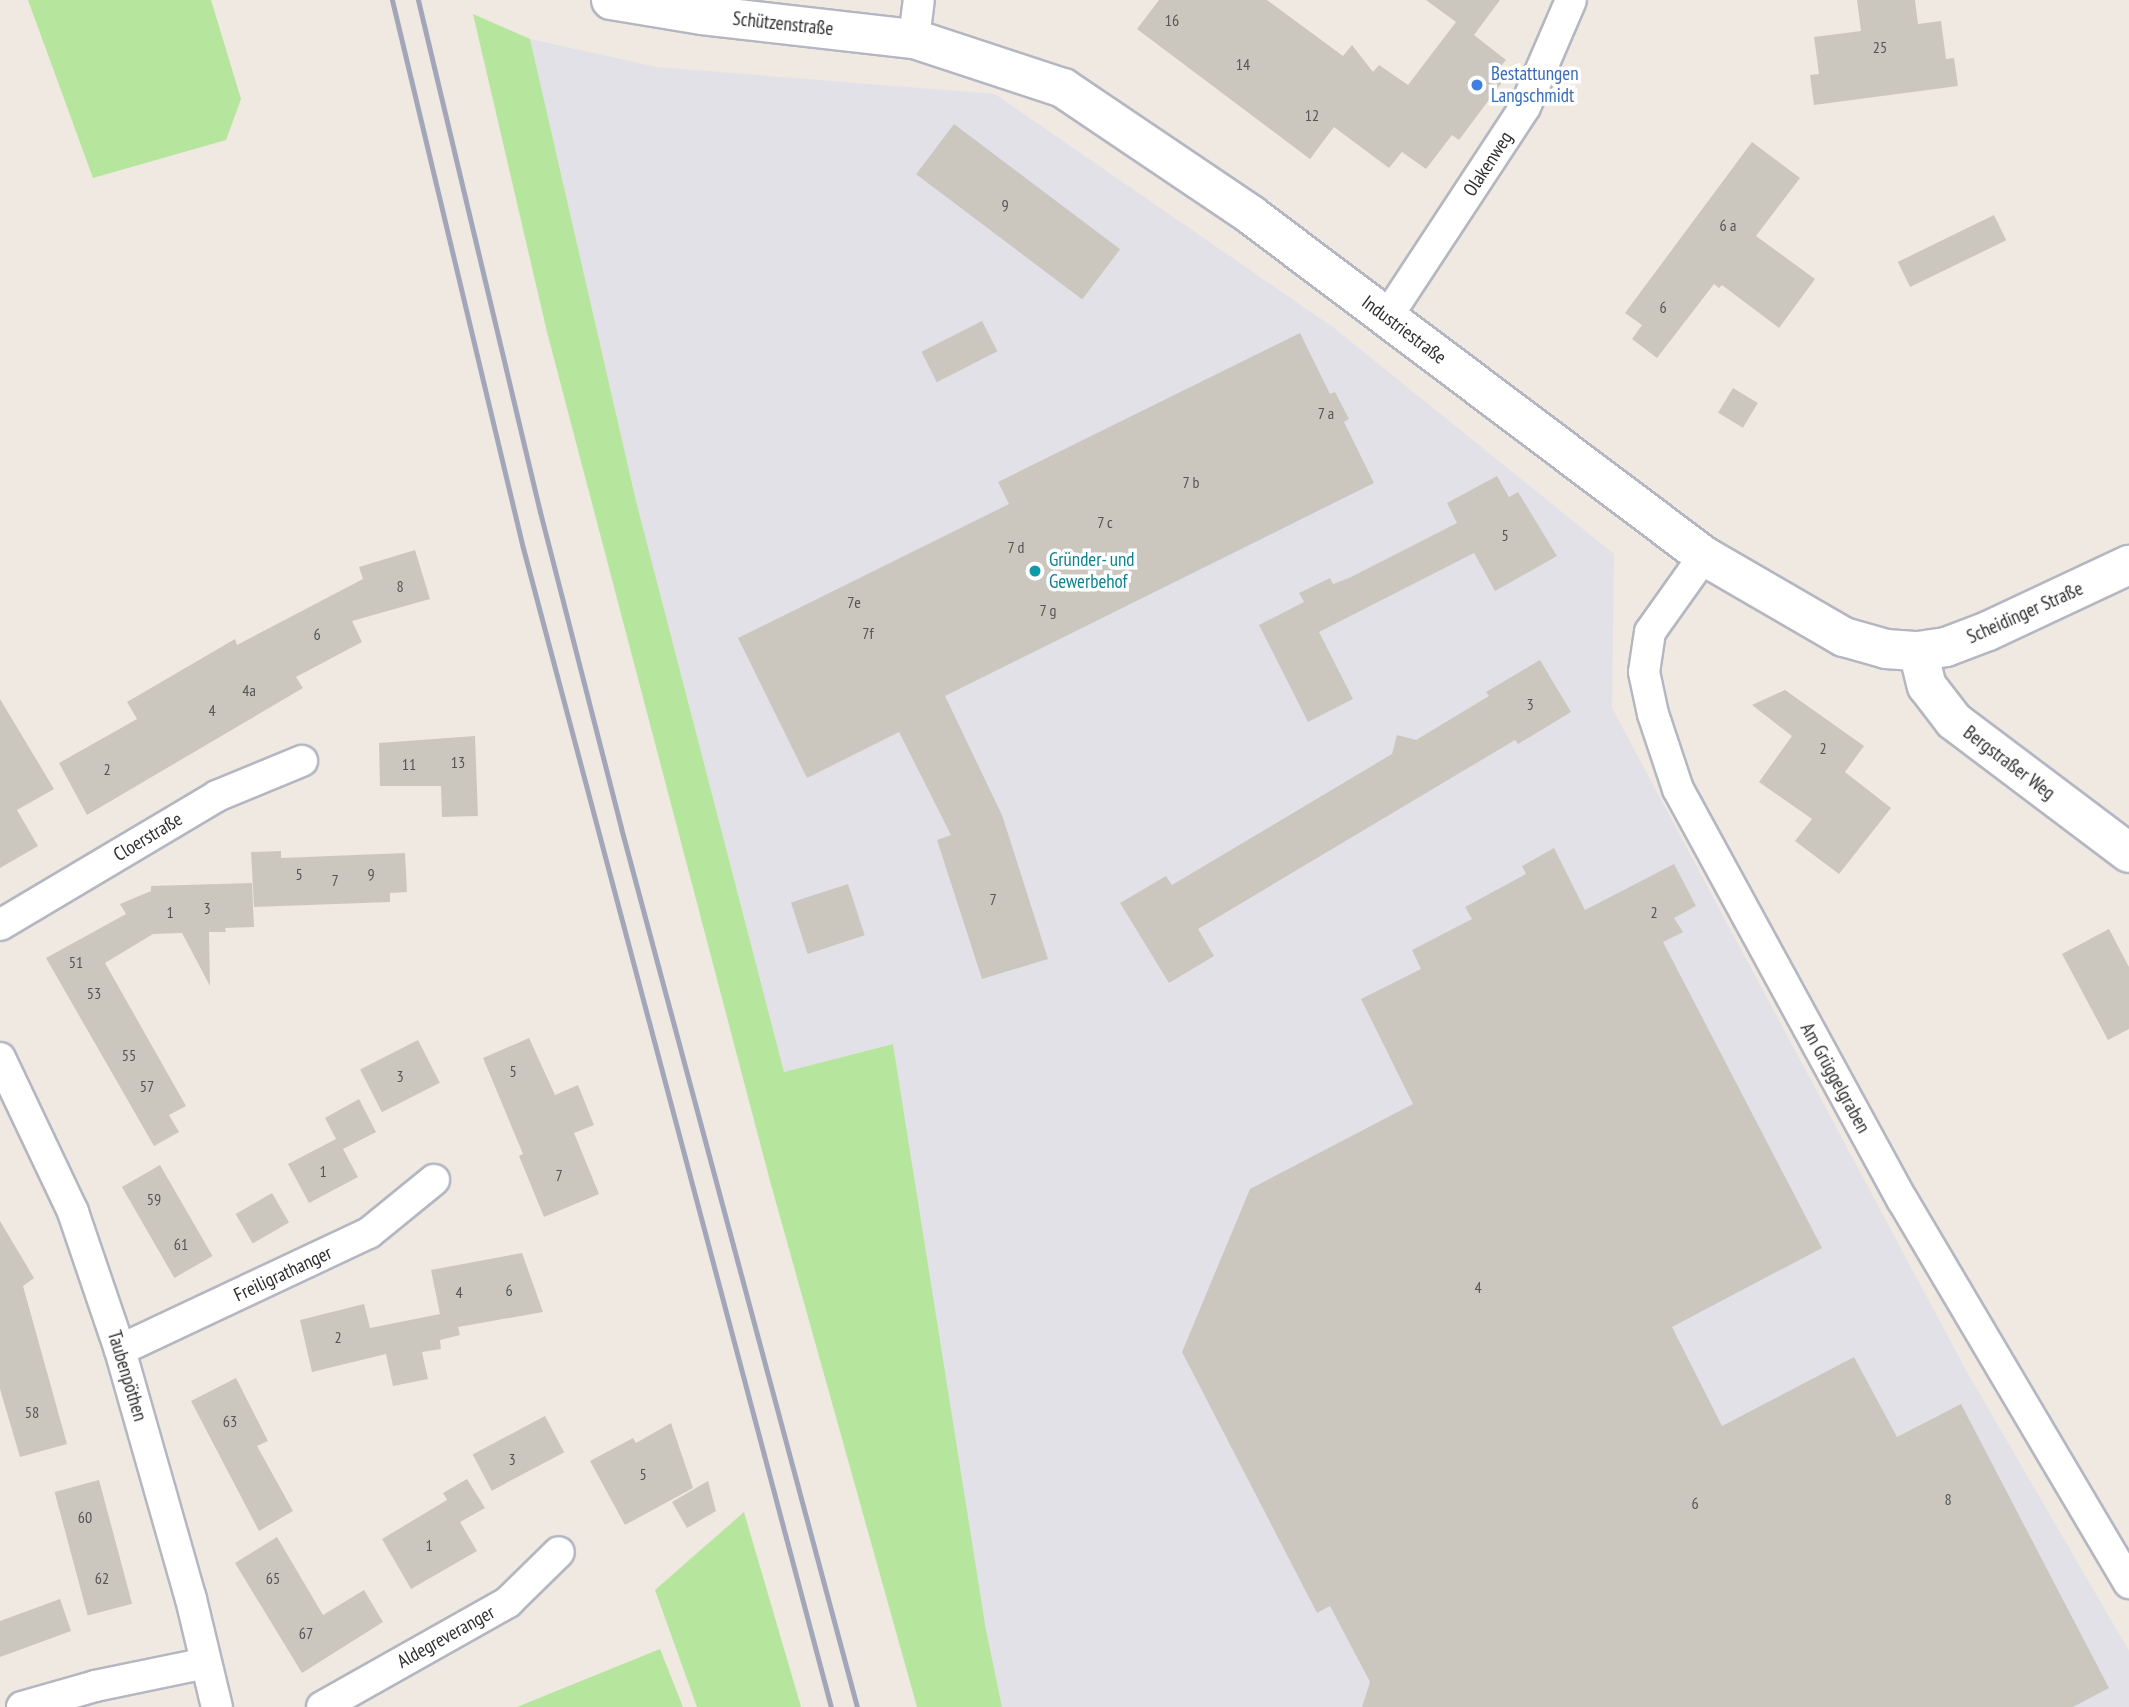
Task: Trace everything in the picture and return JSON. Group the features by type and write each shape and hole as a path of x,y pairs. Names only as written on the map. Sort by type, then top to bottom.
{"main road":[{"name":"Schützenstraße","path":"611,0 702,15 914,39"},
{"name":"Industriestraße","path":"914,39 1063,88 1251,215 1704,556 1844,637 1886,649 1918,651"},
{"name":"Scheidinger Straße","path":"1918,651 1945,647 1987,631 2129,565"},
{"name":"Bergstraßer Weg","path":"1918,651 1927,686 1954,721 2129,853"}],"street":[{"path":"914,39 919,0"},
{"name":"Olakenweg","path":"1387,317 1525,107 1571,0"},
{"name":"Am Grüggelgraben","path":"1704,556 1650,632 1644,672 1653,714 1678,789 1902,1201 2129,1583"},
{"name":"Cloerstraße","path":"0,925 217,796 302,761"},
{"name":"Taubenpöthen","path":"4,1073 72,1212 120,1350 217,1707"},
{"name":"Freiligrathanger","path":"120,1350 369,1233 434,1180"},
{"name":"Aldegreveranger","path":"322,1707 508,1602 559,1552"},
{"path":"23,1707 95,1686 206,1663"}],"shaded area":[{"path":"530,39 657,67 995,94 1334,328 1614,554 1612,708 1967,1372 2129,1651 2129,1707 1002,1707 986,1630 893,1044 784,1072 636,501"}],"green space":[{"path":"28,0 211,0 241,99 226,140 93,178"},
{"path":"473,14 530,39 636,501 784,1072 893,1044 986,1630 1002,1707 917,1707 770,1181 547,332"},
{"path":"744,1512 801,1707 697,1707 655,1590"},
{"path":"660,1649 683,1707 517,1707"}],"building":[{"path":"1159,0 1267,0 1343,56 1352,45 1373,72 1379,65 1408,85 1456,22 1426,0 1500,0 1474,35 1506,60 1500,67 1509,73 1459,140 1452,135 1426,169 1402,152 1389,168 1334,127 1310,159 1137,29"},
{"path":"1857,0 1915,0 1918,24 1941,21 1946,59 1954,58 1958,86 1814,105 1810,75 1819,74 1814,37 1861,31"},
{"path":"954,124 1120,249 1082,299 916,174"},
{"path":"1752,142 1800,178 1756,236 1815,279 1779,328 1722,285 1719,288 1714,284 1657,358 1632,339 1642,325 1625,313"},
{"path":"1994,215 2006,240 1910,287 1898,262"},
{"path":"982,321 997,351 937,382 921,352"},
{"name":"Gründer- und Gewerbehof","path":"1300,333 1330,394 1335,392 1349,419 1344,422 1374,483 945,696 1002,815 1048,959 982,979 937,840 951,835 899,732 807,778 738,638 1009,504 998,482"},
{"path":"1733,388 1758,403 1743,428 1718,413"},
{"path":"1497,476 1509,497 1518,492 1557,556 1495,591 1474,553 1319,632 1353,699 1308,722 1259,625 1304,602 1299,593 1330,578 1333,584 1349,578 1457,523 1447,503"},
{"path":"415,550 430,599 352,621 362,642 296,677 303,688 87,815 59,763 137,719 127,702 235,639 237,645 363,579 359,567"},
{"path":"1540,660 1571,712 1518,744 1515,740 1198,929 1214,956 1169,983 1120,903 1166,876 1172,885 1392,754 1397,735 1416,740 1489,696 1486,692"},
{"path":"1785,690 1864,746 1845,772 1891,808 1839,874 1795,841 1812,819 1759,782 1792,736 1752,705"},
{"path":"0,699 54,789 17,810 38,846 0,868"},
{"path":"475,736 478,816 442,817 441,786 380,786 379,743"},
{"path":"1554,848 1585,910 1674,864 1696,906 1674,918 1683,932 1663,942 1822,1248 1672,1327 1722,1426 1854,1357 1897,1437 1961,1404 2109,1688 2073,1707 1362,1707 1370,1682 1330,1606 1317,1613 1182,1352 1250,1189 1413,1104 1361,999 1421,969 1412,950 1472,919 1465,907 1526,874 1522,866"},
{"path":"281,851 281,858 405,853 407,892 390,893 390,902 254,907 251,852"},
{"path":"252,883 254,927 225,928 226,932 209,932 210,986 182,933 153,934 105,963 186,1106 169,1115 179,1132 154,1146 46,958 126,914 120,904 151,891 151,886"},
{"path":"848,884 865,935 808,954 791,903"},
{"path":"2109,929 2129,967 2129,1029 2108,1040 2062,954"},
{"path":"529,1038 555,1095 578,1085 594,1125 574,1133 599,1194 544,1217 519,1156 523,1154 483,1058"},
{"path":"418,1040 440,1083 382,1112 360,1070"},
{"path":"359,1099 376,1132 343,1149 358,1177 309,1203 288,1164 336,1139 325,1118"},
{"path":"160,1165 212,1256 174,1278 122,1187"},
{"path":"272,1193 289,1222 253,1243 236,1214"},
{"path":"0,1221 34,1278 23,1286 67,1444 20,1457 0,1389"},
{"path":"522,1253 543,1312 458,1327 460,1335 440,1340 441,1349 422,1352 428,1379 393,1386 386,1354 312,1372 300,1320 364,1304 370,1328 440,1314 431,1270"},
{"path":"236,1378 268,1441 257,1446 293,1511 259,1531 191,1401"},
{"path":"545,1416 564,1452 492,1491 473,1454"},
{"path":"671,1423 693,1488 625,1525 590,1461 633,1438 636,1443"},
{"path":"467,1479 485,1508 460,1522 477,1551 411,1589 382,1539 447,1500 443,1493"},
{"path":"99,1480 132,1604 88,1616 55,1492"},
{"path":"708,1481 716,1511 687,1528 672,1502"},
{"path":"277,1537 323,1615 364,1590 383,1622 302,1673 235,1563"},
{"path":"60,1599 71,1631 0,1657 0,1621"}],"railway":[{"path":"392,0 523,548 831,1707"},
{"path":"418,0 540,512 621,828 857,1707"}],"place":[{"name":"Bestattungen Langschmidt","path":"1477,85"},
{"name":"Gründer- und Gewerbehof","path":"1035,571"}]}
